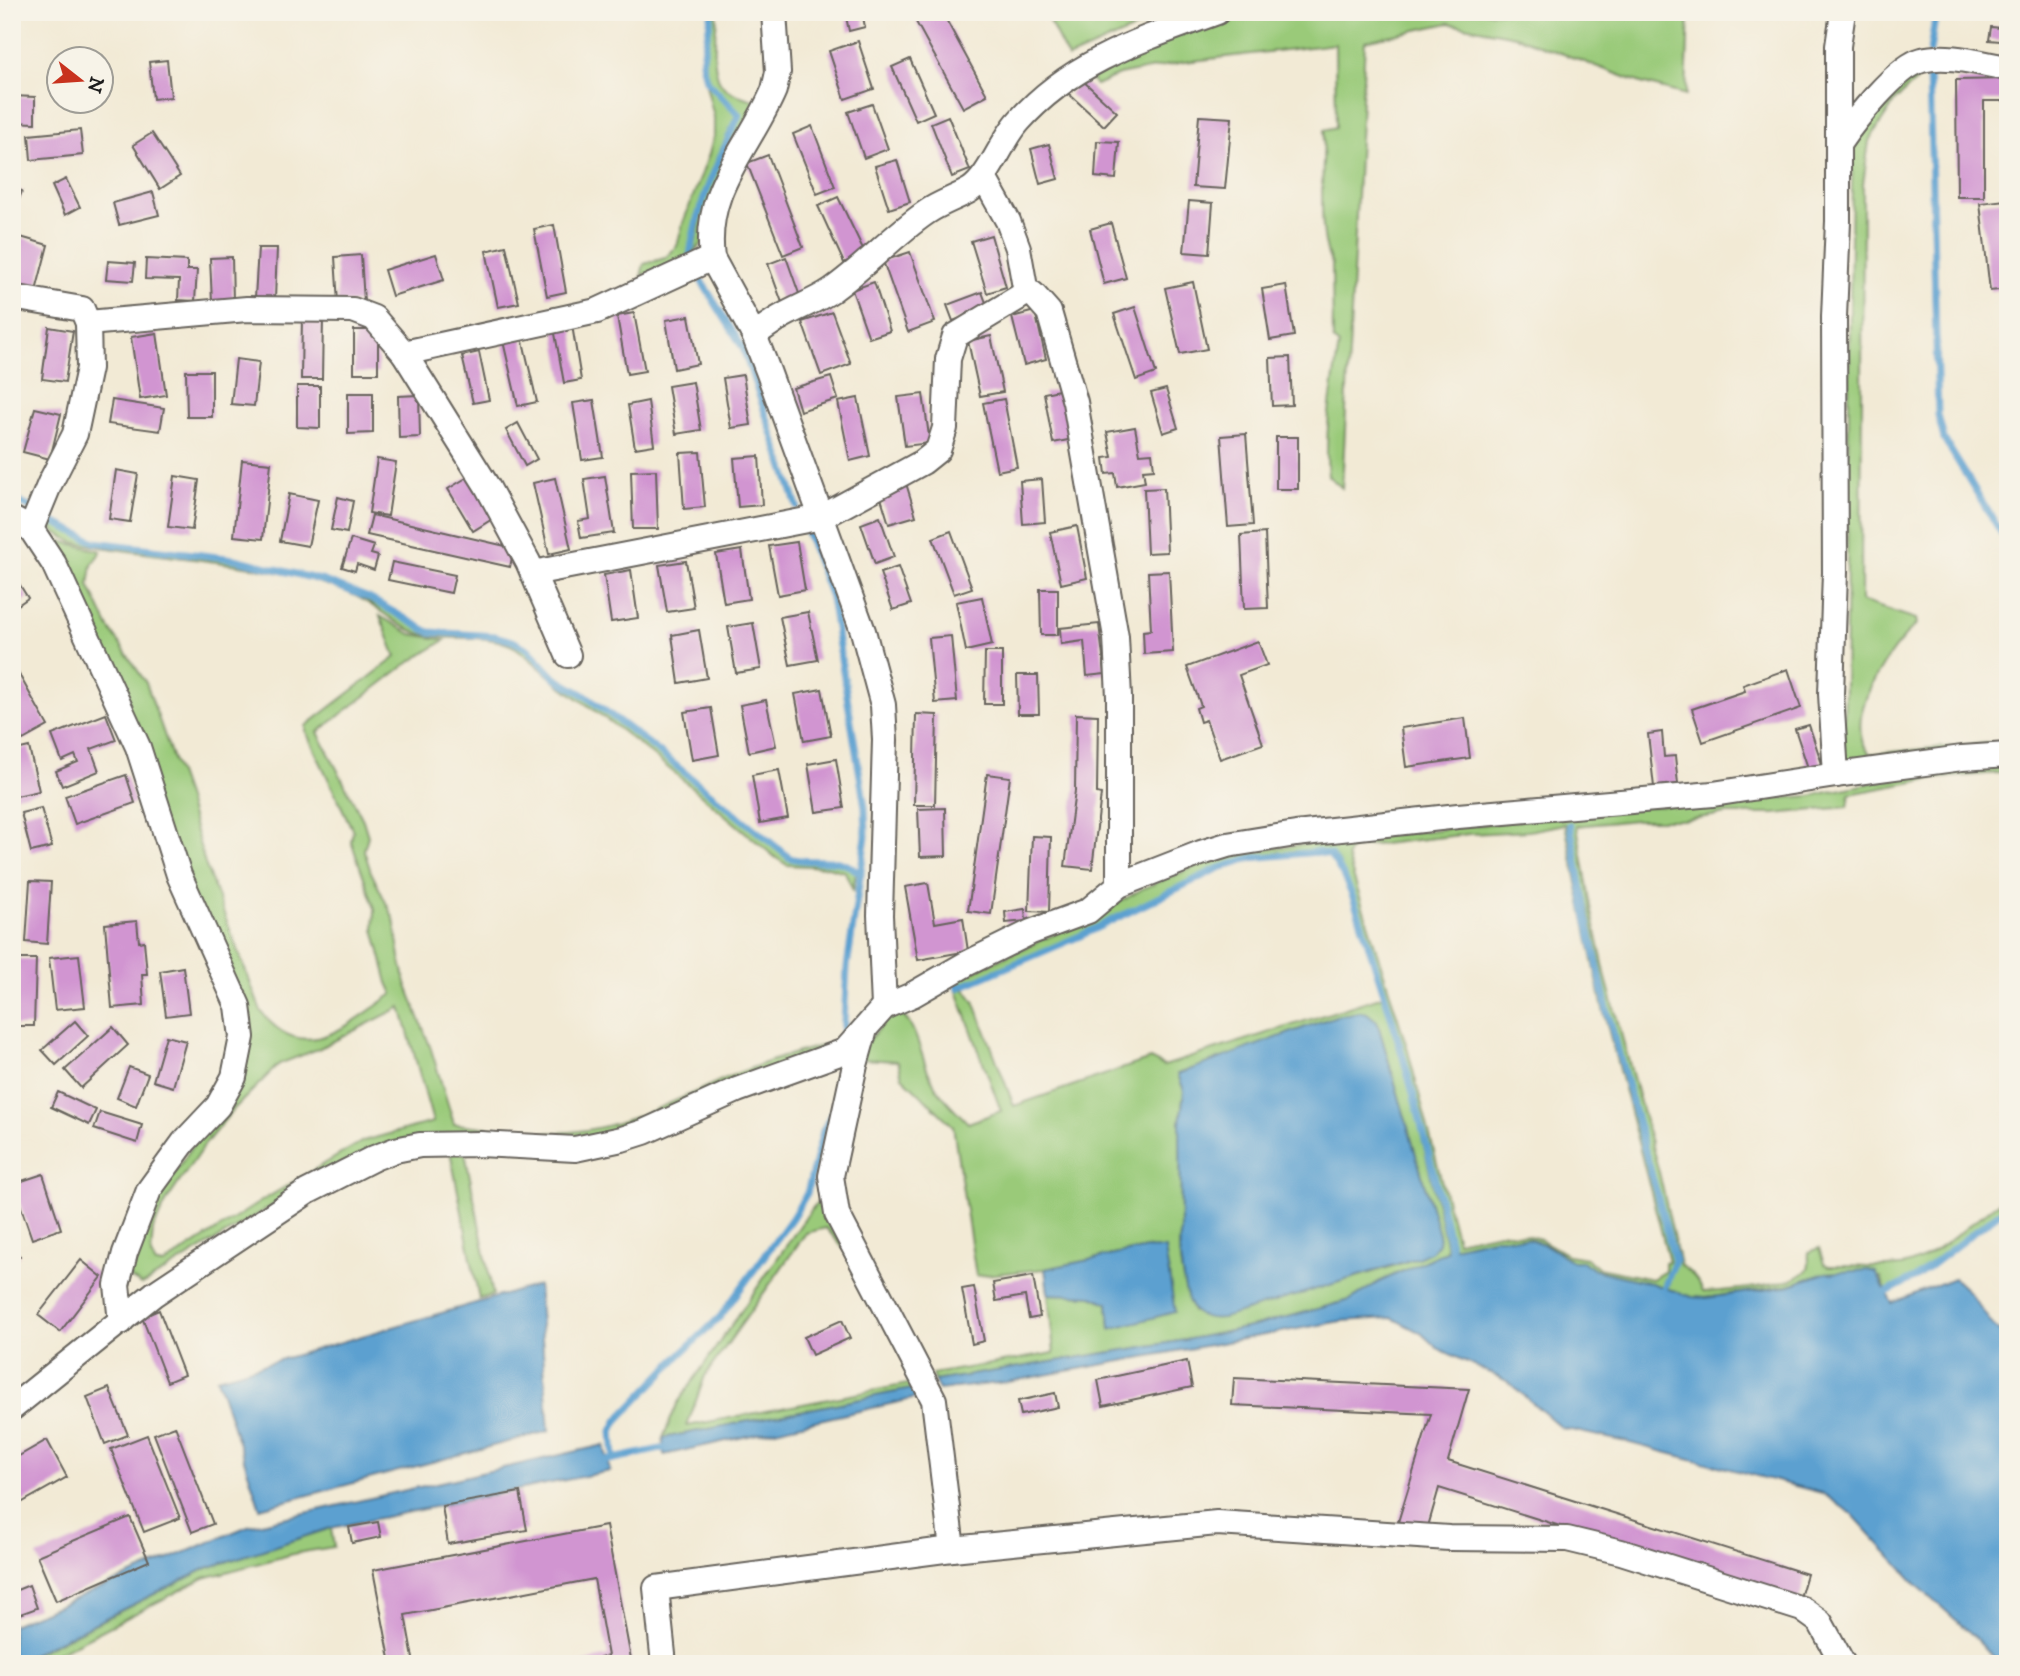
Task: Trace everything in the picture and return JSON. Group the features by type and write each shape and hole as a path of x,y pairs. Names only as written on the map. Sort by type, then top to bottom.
{"street":[{"path":"774,12 778,72 774,90 719,192 710,226 712,258 754,335 863,631 883,705 885,740 880,915 884,1007"},
{"path":"754,335 782,316 804,307 830,291 867,264 928,211 970,190 984,178 1000,147 1020,120 1063,80 1111,53 1217,12"},
{"path":"1836,775 1831,694 1835,572 1834,317 1839,143 1838,46 1843,12"},
{"path":"1839,143 1854,121 1910,65 1922,60 1945,58 2008,68"},
{"path":"984,178 1009,220 1018,248 1026,293"},
{"path":"404,354 597,311 712,258"},
{"path":"533,573 822,517 923,462 938,450 945,428 948,359 955,336 1026,293 1033,294 1049,312 1076,402 1116,637 1119,697 1119,885"},
{"path":"12,297 82,309 89,323 89,368 75,434 50,483 22,524 54,564 138,747 179,875 238,1006 242,1037 234,1077 218,1106 184,1142 149,1190 125,1254 117,1285 121,1322"},
{"path":"89,323 247,309 353,310 374,318 404,354 487,486 533,573 568,655"},
{"path":"12,1408 154,1294 233,1239 307,1192 374,1158 420,1145 480,1144 575,1149 644,1132 737,1090 845,1051 884,1007 1031,932 1088,911 1119,885 1201,853 1256,840 1458,816 1713,794 1962,758 2008,755"},
{"path":"865,1029 831,1176 837,1214 934,1399 952,1549"},
{"path":"664,1664 656,1588 952,1549 1217,1523 1449,1538 1567,1539 1621,1552 1802,1609 1821,1622 1843,1664"}],"green space":[{"path":"714,12 717,12 715,63 720,82 732,92 756,101 701,245 692,256 705,201 740,114 708,79 704,62"},
{"path":"1054,12 1138,12 1141,26 1068,58 1047,17"},
{"path":"1238,12 1689,12 1686,95 1641,83 1515,36 1449,23 1365,41 1342,488 1328,476 1328,426 1339,345 1333,340 1332,264 1327,252 1322,218 1324,130 1336,127 1335,44 1184,62 1119,75 1096,85 1085,74 1167,37"},
{"path":"1925,72 1895,101 1869,141 1863,184 1861,601 1916,619 1917,624 1896,647 1876,677 1868,693 1860,725 1864,746 1870,754 2008,741 2008,748 1843,767 1853,136 1900,87"},
{"path":"705,81 736,115 701,201 688,256 641,276 644,264 665,258 677,246 709,154 714,135 714,117"},
{"path":"49,522 95,544 234,561 325,582 369,599 429,633 495,638 512,642 527,650 554,679 582,695 647,745 789,860 833,862 849,867 856,873 853,890 845,872 828,867 787,865 776,858 646,750 559,684 516,648 494,640 422,634 398,624 354,595 293,575 73,542 53,531"},
{"path":"51,539 101,551 92,565 89,585 108,626 146,683 186,796 205,864 261,1011 277,1028 293,1037 310,1039 327,1035 360,1017 393,994 374,929 375,909 351,841 353,831 306,732 306,726 396,657 380,616 411,634 445,640 404,666 318,732 363,820 368,836 364,850 371,872 394,919 406,983 431,1049 454,1124 542,1132 593,1129 637,1117 765,1063 837,1042 612,1135 344,1162 142,1285 128,1277 143,1223 246,1062","holes":["401,1007 433,1122 363,1141 263,1200 164,1264 156,1264 151,1255 153,1229 168,1199 205,1144 232,1111 279,1064 318,1049"]},
{"path":"2008,764 2008,772 1930,779 1850,794 1848,807 1577,826 1606,978 1659,1172 1680,1265 1694,1277 1703,1292 1760,1286 1791,1279 1808,1268 1809,1252 1819,1248 1824,1264 1829,1266 1905,1265 1943,1245 2008,1195 2008,1203 1916,1276 1886,1290 1881,1277 1815,1277 1784,1286 1705,1298 1667,1289 1676,1261 1609,1008 1570,822 1568,824 1598,977 1673,1260 1662,1287 1595,1270 1582,1261 1572,1261 1546,1245 1529,1239 1497,1237 1453,1247 1400,1037 1360,912 1339,863 1331,853 1316,850 1250,856 1217,868 1080,934 959,985 957,979 1101,913 1144,888 1228,853 1631,808 1810,796 1881,781","holes":["1565,824 1602,1005 1669,1261 1665,1262 1665,1271 1652,1279 1598,1268 1586,1258 1568,1255 1540,1239 1525,1235 1499,1232 1457,1241 1407,1047 1347,856 1350,850 1469,834 1529,831"]},
{"path":"964,988 974,1001 1014,1106 1150,1059 1164,1066 1383,996 1417,1115 1447,1249 1442,1254 1379,1282 1350,1300 1255,1326 934,1381 932,1374 1054,1353 1048,1294 1092,1296 1108,1303 1110,1329 1147,1248 1045,1269 976,1276 953,1126 902,1077 898,1061 862,1059 864,1045 895,1010 910,1024 938,1090 968,1123 1001,1111 957,991","holes":["1360,1012 1377,1021 1439,1234 1420,1257 1387,1268 1262,1304 1193,1312 1184,1283 1179,1250 1180,1123 1184,1091 1178,1074 1336,1016"]},
{"path":"450,1151 465,1152 493,1295 479,1299"},
{"path":"823,1196 847,1252 826,1228 806,1233 705,1376 687,1426 913,1383 916,1388 663,1438 677,1404"},
{"path":"331,1528 334,1547 297,1553 204,1578 37,1664 14,1664 207,1568"}],"water":[{"path":"1367,1013 1377,1021 1439,1234 1438,1243 1431,1252 1420,1257 1223,1318 1199,1315 1188,1299 1180,1261 1180,1123 1184,1091 1178,1074 1336,1016"},
{"path":"1497,1237 1529,1239 1546,1245 1572,1261 1582,1261 1595,1270 1651,1283 1692,1297 1705,1298 1784,1287 1825,1273 1869,1270 1876,1272 1892,1303 1954,1278 1969,1292 1995,1328 2008,1338 2008,1664 2000,1664 1977,1639 1917,1585 1852,1514 1822,1493 1562,1428 1507,1381 1437,1348 1421,1333 1392,1318 1341,1321 1007,1382 939,1390 934,1381 1255,1326 1350,1300 1379,1282 1457,1246"},
{"path":"1147,1248 1165,1249 1175,1312 1110,1329 1108,1303 1092,1296 1048,1294 1045,1269"},
{"path":"538,1285 549,1431 260,1508 217,1378"},
{"path":"916,1388 921,1397 664,1455 663,1438"},
{"path":"604,1445 610,1471 331,1528 207,1568 12,1664 12,1625 248,1526"}],"building":[{"path":"845,12 862,12 865,27 849,31"},
{"path":"934,12 942,12 987,95 963,108 916,22"},
{"path":"1991,27 2001,28 2000,41 1989,40"},
{"path":"858,41 874,89 845,99 829,51"},
{"path":"910,59 934,113 916,121 892,67"},
{"path":"167,60 171,97 153,99 149,62"},
{"path":"2008,79 2008,101 1984,101 1984,197 1957,197 1956,80"},
{"path":"1082,80 1117,112 1104,126 1069,94"},
{"path":"12,96 35,97 35,123 12,122"},
{"path":"872,104 888,149 864,158 848,112"},
{"path":"948,116 970,170 952,177 931,123"},
{"path":"1199,116 1232,118 1225,189 1193,187"},
{"path":"812,126 835,187 817,194 793,134"},
{"path":"80,130 83,155 31,160 29,135"},
{"path":"152,133 180,176 160,189 133,145"},
{"path":"1097,141 1119,142 1116,179 1095,177"},
{"path":"1049,144 1058,179 1040,184 1031,149"},
{"path":"768,155 803,247 783,255 747,163"},
{"path":"897,160 910,202 889,209 875,166"},
{"path":"66,179 80,207 65,215 52,186"},
{"path":"12,187 22,191 13,216 12,216"},
{"path":"153,192 159,215 119,225 113,203"},
{"path":"838,197 865,253 844,263 818,206"},
{"path":"2005,200 2008,224 2008,289 1990,291 1980,203"},
{"path":"1189,201 1213,203 1209,254 1184,252"},
{"path":"1111,223 1126,278 1104,284 1090,229"},
{"path":"554,225 566,292 547,296 534,229"},
{"path":"991,235 1006,287 987,293 971,241"},
{"path":"17,236 48,245 35,295 12,289 12,253"},
{"path":"506,246 519,303 498,307 486,251"},
{"path":"258,248 277,248 275,299 255,298"},
{"path":"910,252 935,322 908,332 883,261"},
{"path":"436,254 444,280 392,296 384,270"},
{"path":"361,255 364,302 338,303 335,257"},
{"path":"232,257 233,301 212,302 210,258"},
{"path":"786,257 802,302 784,308 768,264"},
{"path":"146,259 187,261 187,270 197,270 195,301 178,300 179,280 145,279"},
{"path":"108,261 135,263 133,281 106,279"},
{"path":"874,282 890,331 869,338 852,290"},
{"path":"1193,282 1207,349 1180,354 1165,288"},
{"path":"1286,285 1294,336 1270,340 1262,289"},
{"path":"982,292 988,308 953,321 947,305"},
{"path":"1135,307 1156,373 1136,380 1114,314"},
{"path":"1035,311 1046,359 1024,365 1012,317"},
{"path":"832,312 851,364 821,375 802,322"},
{"path":"634,313 645,371 627,374 617,316"},
{"path":"302,316 323,316 322,379 301,379"},
{"path":"689,316 698,364 674,369 666,320"},
{"path":"572,325 581,380 564,383 554,328"},
{"path":"49,327 73,331 65,382 42,379"},
{"path":"354,330 378,330 378,373 354,373"},
{"path":"157,333 166,395 140,399 131,337"},
{"path":"991,336 1003,392 980,396 968,341"},
{"path":"522,337 537,402 518,406 503,341"},
{"path":"479,352 489,400 473,403 462,356"},
{"path":"1290,357 1292,405 1272,406 1270,358"},
{"path":"236,359 259,362 254,406 231,404"},
{"path":"186,371 212,371 212,417 187,417"},
{"path":"743,375 751,425 731,428 723,378"},
{"path":"831,377 838,399 800,411 793,388"},
{"path":"693,382 701,430 676,434 668,386"},
{"path":"297,386 320,386 320,428 297,427"},
{"path":"1064,389 1073,439 1053,443 1044,393"},
{"path":"1166,389 1178,428 1163,433 1151,393"},
{"path":"348,393 373,393 373,433 348,434"},
{"path":"923,394 930,443 905,446 898,397"},
{"path":"419,395 420,437 399,438 398,396"},
{"path":"858,398 870,456 850,461 838,402"},
{"path":"1004,399 1017,467 997,471 983,403"},
{"path":"112,400 164,408 160,431 108,424"},
{"path":"594,400 603,457 582,460 573,403"},
{"path":"648,401 654,445 635,448 628,405"},
{"path":"35,408 61,414 50,459 23,452"},
{"path":"518,423 537,459 525,466 506,430"},
{"path":"1135,427 1140,454 1152,453 1154,469 1143,470 1145,482 1117,487 1115,473 1106,474 1104,458 1112,457 1107,432"},
{"path":"1246,434 1253,525 1228,527 1221,436"},
{"path":"1276,437 1298,437 1298,489 1276,489"},
{"path":"700,452 705,507 684,509 680,453"},
{"path":"759,456 762,505 738,507 734,458"},
{"path":"377,459 396,462 388,516 369,513"},
{"path":"242,460 271,463 263,539 234,536"},
{"path":"116,470 138,474 130,522 109,519"},
{"path":"656,470 658,529 633,529 631,471"},
{"path":"471,475 497,516 473,531 448,489"},
{"path":"175,476 199,480 192,530 168,527"},
{"path":"605,476 614,533 581,538 578,521 590,519 584,479"},
{"path":"555,478 571,549 549,554 533,483"},
{"path":"1042,479 1045,522 1023,524 1020,481"},
{"path":"905,480 916,516 889,524 878,488"},
{"path":"1164,488 1167,552 1147,553 1144,489"},
{"path":"289,494 318,500 308,546 280,541"},
{"path":"338,497 353,501 347,533 331,530"},
{"path":"372,515 514,548 510,567 367,535"},
{"path":"880,517 894,557 875,564 861,524"},
{"path":"1077,526 1087,578 1061,584 1050,532"},
{"path":"951,531 972,588 954,594 933,538"},
{"path":"1265,533 1268,608 1244,609 1241,535"},
{"path":"351,539 374,546 371,554 378,556 374,570 357,564 355,571 342,567"},
{"path":"797,542 805,590 778,595 769,546"},
{"path":"742,550 749,599 724,603 716,554"},
{"path":"686,561 694,608 667,612 659,565"},
{"path":"392,562 455,575 451,593 388,580"},
{"path":"898,567 911,604 893,610 880,573"},
{"path":"631,570 638,618 611,622 604,575"},
{"path":"1169,571 1173,652 1144,654 1143,631 1151,630 1148,572"},
{"path":"18,582 28,598 12,609 12,586"},
{"path":"1040,589 1058,589 1058,635 1041,635"},
{"path":"982,597 992,645 966,651 956,602"},
{"path":"808,612 818,660 790,665 780,617"},
{"path":"753,623 761,669 736,673 728,627"},
{"path":"1099,624 1105,674 1087,676 1084,641 1061,644 1060,628"},
{"path":"699,630 707,678 679,683 672,635"},
{"path":"951,636 957,701 935,703 929,638"},
{"path":"1258,641 1267,665 1239,675 1263,744 1220,759 1206,720 1200,722 1196,708 1201,706 1187,667"},
{"path":"985,652 1002,652 1002,704 984,704"},
{"path":"12,662 48,726 23,740 12,720"},
{"path":"1788,669 1801,708 1703,742 1692,709 1745,691 1743,685"},
{"path":"1017,675 1038,675 1039,714 1018,714"},
{"path":"822,689 831,736 804,741 795,694"},
{"path":"766,700 776,746 749,752 740,705"},
{"path":"711,708 719,755 692,760 684,712"},
{"path":"106,714 116,740 91,749 99,771 62,786 56,771 78,762 75,755 62,761 52,735"},
{"path":"916,714 937,715 935,805 914,805"},
{"path":"1076,714 1098,715 1097,793 1101,794 1092,869 1065,866 1075,791"},
{"path":"1465,718 1470,758 1406,767 1401,728"},
{"path":"1809,725 1823,767 1809,771 1795,729"},
{"path":"1662,732 1664,757 1675,756 1678,784 1654,787 1648,734"},
{"path":"29,747 39,791 12,797 12,751"},
{"path":"836,759 844,808 816,812 808,764"},
{"path":"779,770 788,818 760,823 752,775"},
{"path":"987,774 1010,777 991,914 968,911"},
{"path":"126,775 135,803 75,824 65,796"},
{"path":"41,808 52,847 31,852 21,813"},
{"path":"945,808 946,856 920,857 918,809"},
{"path":"1032,836 1051,837 1049,912 1029,911"},
{"path":"30,881 51,882 47,944 26,942"},
{"path":"928,883 935,923 963,918 968,951 918,960 905,887"},
{"path":"1025,909 1026,921 1006,923 1005,912"},
{"path":"137,921 139,942 144,941 147,974 142,974 144,1005 112,1008 105,924"},
{"path":"79,955 85,1007 55,1010 49,958"},
{"path":"12,959 36,959 34,1026 12,1026"},
{"path":"183,967 189,1013 166,1016 160,971"},
{"path":"75,1021 88,1036 56,1065 42,1050"},
{"path":"113,1027 128,1045 81,1088 65,1070"},
{"path":"166,1036 186,1041 173,1087 153,1081"},
{"path":"129,1067 148,1074 136,1106 117,1098"},
{"path":"58,1092 96,1110 89,1125 51,1107"},
{"path":"100,1112 142,1125 137,1143 94,1129"},
{"path":"43,1174 61,1229 32,1239 13,1184"},
{"path":"12,1248 20,1256 12,1263"},
{"path":"81,1260 102,1277 60,1332 38,1315"},
{"path":"1033,1276 1040,1317 1029,1319 1025,1296 996,1301 993,1283"},
{"path":"974,1287 984,1341 972,1344 962,1289"},
{"path":"159,1310 184,1375 167,1382 142,1317"},
{"path":"842,1320 850,1338 812,1355 804,1337"},
{"path":"1187,1361 1192,1387 1103,1406 1098,1380"},
{"path":"1234,1378 1469,1389 1448,1461 1807,1574 1799,1601 1439,1488 1427,1530 1398,1522 1431,1414 1232,1405"},
{"path":"109,1388 128,1435 105,1444 87,1397"},
{"path":"1055,1393 1058,1407 1021,1415 1018,1401"},
{"path":"175,1426 213,1524 192,1532 154,1434"},
{"path":"147,1435 180,1518 144,1532 111,1449"},
{"path":"47,1440 67,1477 12,1508 12,1460"},
{"path":"520,1492 527,1530 448,1544 442,1506"},
{"path":"130,1517 149,1561 56,1601 37,1556"},
{"path":"378,1522 381,1537 352,1543 349,1527"},
{"path":"606,1526 632,1664 575,1664 608,1656 594,1579 405,1615 414,1664 391,1664 373,1570"},
{"path":"29,1585 37,1608 12,1617 12,1592"}],"waterway":[{"path":"690,256 703,201 739,115 706,80 702,62 712,12"},
{"path":"1930,51 1936,12"},
{"path":"1929,73 1938,415 1944,439 2008,544"},
{"path":"702,282 743,348 797,506"},
{"path":"12,499 29,507"},
{"path":"45,518 95,542 235,559 324,581 369,598 429,632 495,636 513,641 528,649 555,678 583,694 648,743 790,858 843,863 861,874"},
{"path":"806,530 831,597 865,807 866,836 847,967 843,1040"},
{"path":"1570,825 1607,1010 1675,1261 1664,1288"},
{"path":"956,983 958,988 1080,936 1217,869 1250,858 1316,852 1330,855 1351,892 1385,998 1416,1105 1451,1250"},
{"path":"837,1095 841,1061"},
{"path":"614,1459 612,1431 617,1421 720,1317 792,1218 807,1193 823,1131 835,1107"},
{"path":"1887,1292 1916,1277 2008,1206"},
{"path":"600,1462 670,1447"}]}
